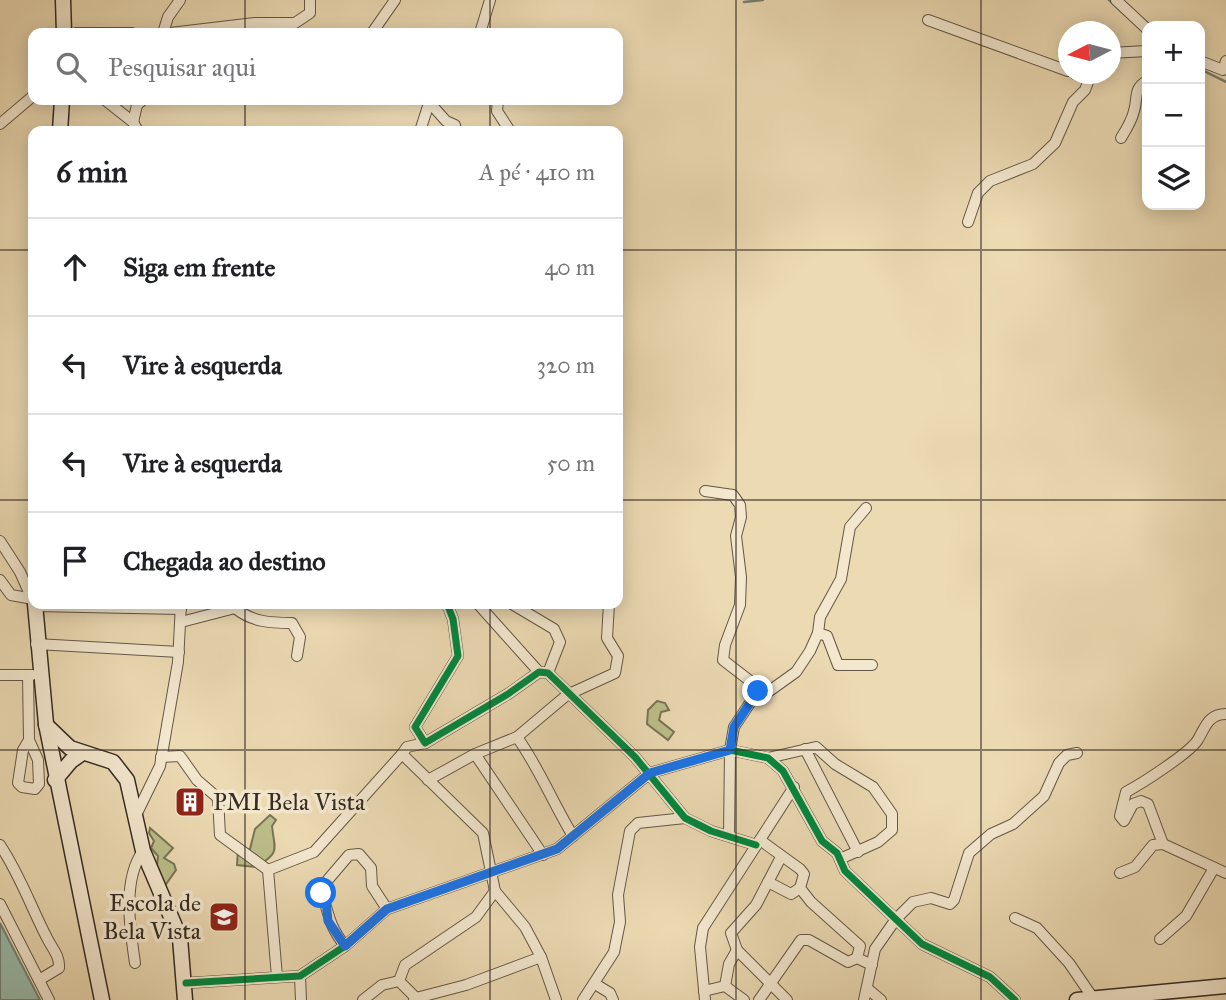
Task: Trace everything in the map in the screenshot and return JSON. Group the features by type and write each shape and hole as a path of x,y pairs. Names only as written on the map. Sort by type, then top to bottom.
{"street":[{"path":"63,0 64,28"},
{"path":"165,28 168,17 180,0"},
{"path":"212,28 255,23 295,23 310,13 310,0"},
{"path":"375,28 395,0"},
{"path":"482,28 490,0"},
{"path":"1116,0 1142,24"},
{"path":"928,20 1058,67"},
{"path":"1121,52 1142,51"},
{"path":"1205,63 1225,69"},
{"path":"1121,138 1135,110 1135,95 1142,83"},
{"path":"968,222 978,193 990,181 1033,164 1055,143 1073,102 1087,84"},
{"path":"0,124 28,100"},
{"path":"60,126 61,105"},
{"path":"111,105 134,126"},
{"path":"135,126 137,105"},
{"path":"422,126 428,105"},
{"path":"432,105 446,121 455,126"},
{"path":"498,105 497,111 507,126"},
{"path":"705,491 733,495 740,505 741,517 736,536 741,577 740,605 723,653 727,664 754,684 758,691"},
{"path":"758,691 768,692 796,672 818,633 820,617 841,579 849,527 866,508"},
{"path":"0,541 28,589"},
{"path":"0,580 11,595 28,600"},
{"path":"29,740 36,644 34,609"},
{"path":"136,815 161,757 179,652 181,609"},
{"path":"181,622 226,609"},
{"path":"238,609 245,617 292,623 300,637 297,656"},
{"path":"268,870 314,852 404,751 415,727 458,656 449,609"},
{"path":"483,609 543,672 650,773 685,818"},
{"path":"404,751 425,743 543,672 560,642 554,629 520,609"},
{"path":"428,780 475,754 517,737 567,695 615,673 618,656 607,638 609,609"},
{"path":"818,633 827,636 838,665 872,665"},
{"path":"36,644 179,652"},
{"path":"0,675 34,675"},
{"path":"34,675 102,1000"},
{"path":"729,836 730,750 734,727 758,691"},
{"path":"1163,844 1148,804 1141,801 1133,804 1124,821 1120,816 1126,792 1150,778 1196,743 1202,728 1212,718 1226,714"},
{"path":"46,724 61,742 81,754 113,762 127,780 143,851 180,938 186,1000"},
{"path":"415,727 425,743"},
{"path":"517,737 535,763 551,799 573,836"},
{"path":"186,983 300,976 345,946 387,909 557,849 650,773 730,750 768,758 816,747 835,764 868,782 892,814 892,830 878,842 840,859"},
{"path":"805,749 858,852"},
{"path":"404,751 428,780 483,833 495,891 525,927 541,957 556,1000"},
{"path":"864,1000 875,949 896,919 913,902 931,898 950,904 954,900 969,853 991,834 1013,824 1044,796 1059,764 1067,755 1077,753"},
{"path":"55,780 71,761 81,754"},
{"path":"475,754 543,855"},
{"path":"161,757 180,756 197,780 218,798 220,835 268,870 277,977"},
{"path":"768,758 794,787 822,841 840,859 845,871 922,944 990,977 1015,1000"},
{"path":"725,986 704,995 700,947 703,928 794,787"},
{"path":"583,1000 614,952 620,922 618,895 630,831 638,823 685,818 729,836 758,842 804,874 800,888 791,894 768,882"},
{"path":"1120,873 1135,867 1153,845 1163,844 1226,873"},
{"path":"0,845 32,901 46,938 58,958 60,968 39,980"},
{"path":"135,963 131,889 136,861 143,851"},
{"path":"345,946 328,921 326,901 320,889 353,853 359,854 371,868 372,886 387,909"},
{"path":"782,857 756,905 730,933 737,950 788,1000"},
{"path":"1160,939 1186,916 1214,867"},
{"path":"800,888 811,902 856,940 860,946 857,958"},
{"path":"399,981 405,965 477,917 495,891"},
{"path":"0,904 49,1000"},
{"path":"1015,918 1037,928 1069,963 1093,999"},
{"path":"759,1000 800,940 815,943 848,962 857,958 872,965"},
{"path":"725,986 729,964 737,950"},
{"path":"399,981 415,999 466,985 541,957"},
{"path":"300,976 301,1000"},
{"path":"363,1000 382,985 399,981"},
{"path":"595,984 610,993 613,1000"},
{"path":"725,986 744,1000"},
{"path":"1077,1000 1226,986"},
{"path":"868,989 881,1000"}],"green space":[{"path":"657,701 665,703 669,710 661,712 659,720 674,732 668,740 647,724 648,710"},
{"path":"270,815 276,820 272,826 275,846 273,854 257,867 237,865 238,850 250,849 255,829"},
{"path":"150,828 173,848 164,858 174,864 176,870 164,887 157,866 158,856 151,848 154,841 149,833"}],"shaded area":[{"path":"0,923 40,1000 0,1000"}],"waterway":[{"path":"744,2 763,0"},
{"path":"1109,0 1130,19"},
{"path":"1205,72 1226,82"}],"cycle path":[{"path":"449,609 458,656 415,727 425,743 508,694 539,672 548,673 635,757 685,818 711,831 756,845"},
{"path":"186,983 300,976 345,946 387,909 557,849 650,773 730,750 768,758 783,771 822,841 837,853 845,871 922,944 990,977 1015,1000"}],"place":[{"name":"PMI Bela Vista","path":"190,802"},
{"name":"Escola de Bela Vista","path":"224,917"}],"route":[{"path":"321,893 326,901 328,921 345,946 387,909 557,849 650,773 730,750 734,727 758,691"}]}
